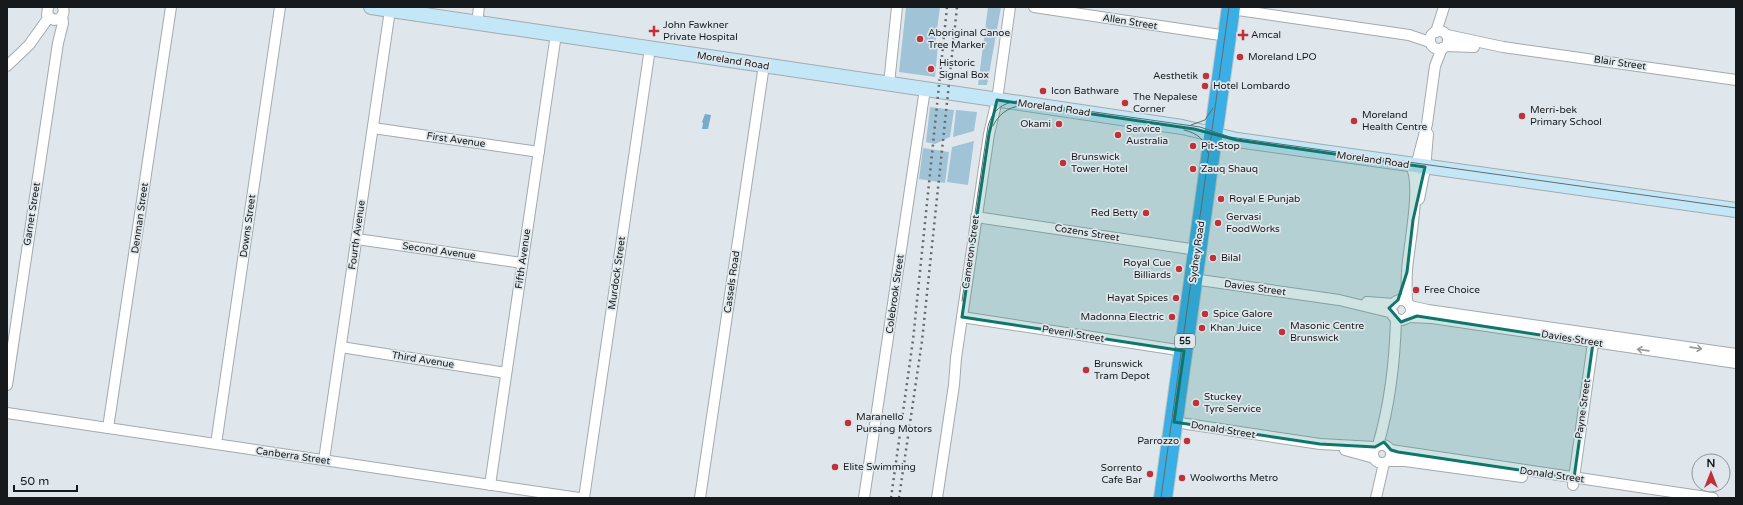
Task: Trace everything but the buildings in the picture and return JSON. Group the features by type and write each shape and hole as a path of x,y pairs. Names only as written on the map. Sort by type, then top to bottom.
{"highway":[{"name":"Sydney Road","path":"1163,498 1231,8"}],"main road":[{"name":"Moreland Road","path":"371,7 1186,128 1230,139 1736,210"}],"street":[{"name":"Denman Street","path":"108,428 171,7"},
{"name":"Downs Street","path":"216,444 280,7"},
{"path":"477,23 479,7"},
{"path":"889,84 897,7"},
{"name":"Cameron Street","path":"938,498 976,217 989,134 997,100 1010,7"},
{"name":"Allen Street","path":"1034,7 1227,36"},
{"name":"Blair Street","path":"1231,8 1409,35 1483,49 1503,47"},
{"path":"1443,9 1446,35"},
{"path":"1413,220 1422,189 1417,166 1427,124 1437,41 1443,9"},
{"name":"Fourth Avenue","path":"324,460 390,10"},
{"path":"7,66 29,45 50,14 57,20 63,11"},
{"name":"Garnet Street","path":"7,385 58,43 63,23 63,11"},
{"name":"Garnet Street","path":"50,14 56,25 58,43"},
{"name":"Blair Street","path":"1437,41 1441,31 1446,35 1503,47 1736,80"},
{"name":"Fifth Avenue","path":"490,485 556,34"},
{"name":"Murdock Street","path":"584,498 650,48"},
{"name":"Cassels Road","path":"700,498 764,65"},
{"name":"Colebrook Street","path":"864,498 925,89"},
{"name":"First Avenue","path":"373,128 539,152"},
{"path":"1376,494 1413,220 1415,188 1413,170 1417,166"},
{"name":"Cozens Street","path":"976,217 1197,250"},
{"name":"Second Avenue","path":"357,239 522,264"},
{"name":"Davies Street","path":"1193,279 1401,310 1432,318 1736,354"},
{"name":"Peveril Street","path":"962,317 1184,351"},
{"name":"Davies Street","path":"1593,338 1736,363"},
{"name":"Payne Street","path":"1574,481 1593,338"},
{"name":"Third Avenue","path":"341,347 506,373"},
{"name":"Canberra Street","path":"7,413 579,498"},
{"name":"Donald Street","path":"1174,422 1382,454 1405,460 1713,498"},
{"name":"Donald Street","path":"1574,481 1665,498"}],"highlighted area":[{"path":"997,100 1194,129 1237,140 1425,167 1413,220 1407,272 1398,300 1389,308 1401,322 1417,316 1593,343 1574,478 1398,452 1391,450 1384,442 1375,447 1320,444 1174,422 1184,351 962,317 989,134"}],"shaded area":[{"path":"906,7 940,7 935,45 938,45 935,77 899,72"},
{"path":"988,7 1001,7 987,85 978,85"},
{"path":"930,107 954,110 950,137 935,144 926,142"},
{"path":"956,110 977,112 974,131 953,137"},
{"path":"705,114 711,115 708,129 702,129 702,122"},
{"path":"974,141 968,185 947,182 952,147"},
{"path":"923,148 949,152 945,183 919,179"}],"tram line":[{"path":"1161,498 1229,7"},
{"path":"962,301 988,126 992,116 998,109 1002,106 1017,101 1200,127 1230,137 1736,208"},
{"path":"993,126 1004,112 1011,108 1020,106"},
{"path":"1191,125 1205,120 1213,108"},
{"path":"1184,130 1200,137 1203,140 1208,153"}],"railway":[{"path":"891,498 913,340 947,7"},
{"path":"899,498 922,341 957,7"}],"place":[{"name":"John Fawkner Private Hospital","path":"654,31"},
{"name":"Amcal","path":"1243,35"},
{"name":"Aboriginal Canoe Tree Marker","path":"920,39"},
{"name":"Moreland LPO","path":"1240,57"},
{"name":"Historic Signal Box","path":"931,69"},
{"name":"Aesthetik","path":"1206,76"},
{"name":"Hotel Lombardo","path":"1205,86"},
{"name":"Icon Bathware","path":"1043,91"},
{"name":"The Nepalese Corner","path":"1125,103"},
{"name":"Merri-bek Primary School","path":"1522,116"},
{"name":"Moreland Health Centre","path":"1354,121"},
{"name":"Okami","path":"1059,124"},
{"name":"Service Australia","path":"1118,135"},
{"name":"Pit-Stop","path":"1193,146"},
{"name":"Brunswick Tower Hotel","path":"1063,163"},
{"name":"Zauq Shauq","path":"1193,169"},
{"name":"Royal E Punjab","path":"1221,199"},
{"name":"Red Betty","path":"1146,213"},
{"name":"Gervasi FoodWorks","path":"1218,223"},
{"name":"Bilal","path":"1213,258"},
{"name":"Royal Cue Billiards","path":"1179,269"},
{"name":"Free Choice","path":"1416,290"},
{"name":"Hayat Spices","path":"1176,298"},
{"name":"Spice Galore","path":"1205,314"},
{"name":"Madonna Electric","path":"1172,317"},
{"name":"Khan Juice","path":"1202,328"},
{"name":"Masonic Centre Brunswick","path":"1282,332"},
{"name":"Brunswick Tram Depot","path":"1086,370"},
{"name":"Stuckey Tyre Service","path":"1196,403"},
{"name":"Maranello Pursang Motors","path":"848,423"},
{"name":"Parrozzo","path":"1187,441"},
{"name":"Elite Swimming","path":"835,467"},
{"name":"Sorrento Cafe Bar","path":"1150,474"},
{"name":"Woolworths Metro","path":"1182,478"}]}
